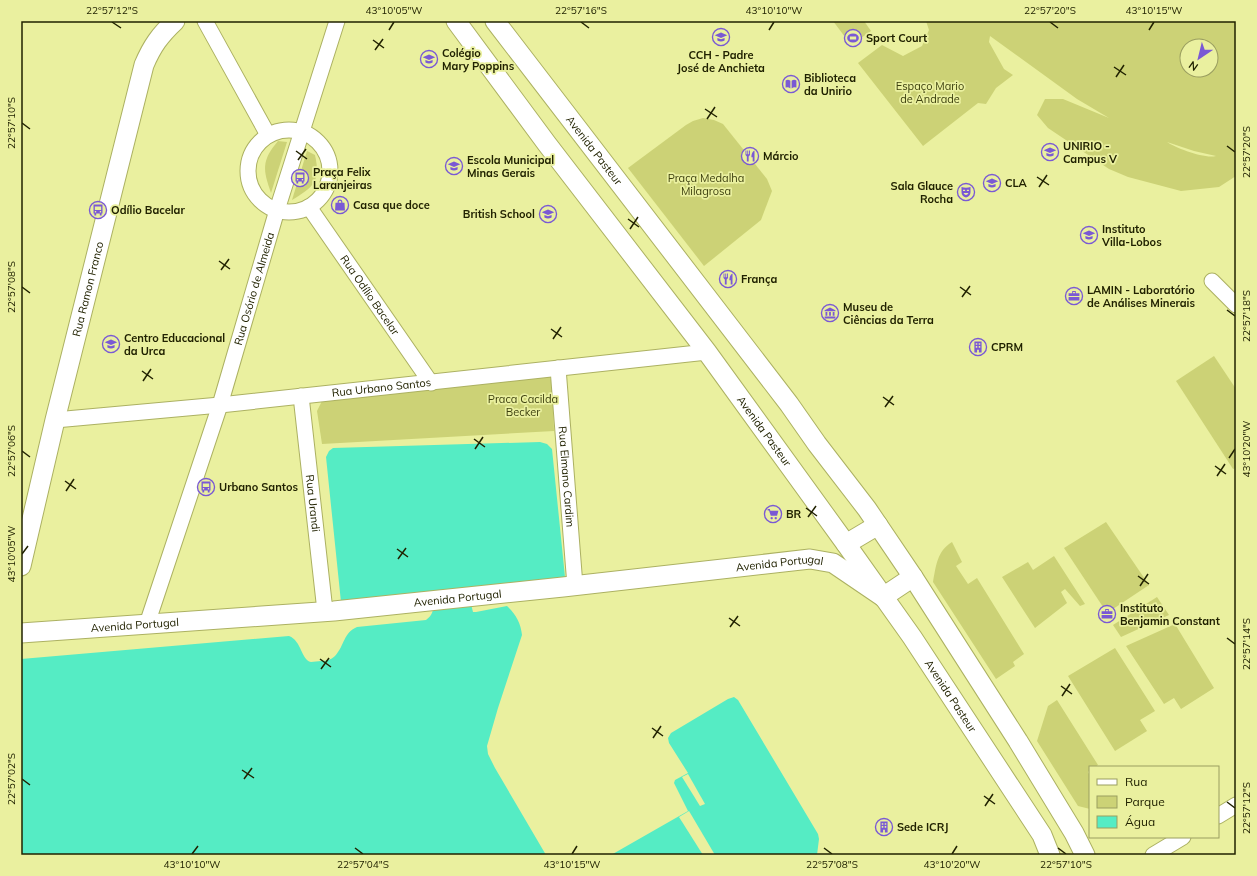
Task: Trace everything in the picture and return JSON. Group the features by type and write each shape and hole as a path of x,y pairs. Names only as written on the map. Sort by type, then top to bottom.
{"street":[{"name":"Rua Ramon Franco","path":"21,566 55,420 144,65 153,45 165,30 175,21"},
{"path":"205,21 268,135"},
{"name":"Rua Osório de Almeida","path":"147,624 220,405 277,210 337,21"},
{"name":"Avenida Pasteur","path":"456,21 707,352 846,544 912,637 1042,835 1050,855"},
{"path":"470,38 490,21"},
{"name":"Avenida Pasteur","path":"495,21 789,404 878,525 1018,741 1074,833 1085,855"},
{"path":"285,129 303,131 315,138 324,148 330,160 331,174 328,187 320,199 309,207 294,212 277,210 267,205 258,197 248,176 248,164 252,153 259,143 268,135 285,129"},
{"name":"Rua Odílio Bacelar","path":"309,207 431,383"},
{"path":"1212,282 1236,305"},
{"name":"Rua Urbano Santos","path":"55,420 220,405 431,383 707,352"},
{"name":"Rua Elmano Cardim","path":"558,368 569,586"},
{"name":"Rua Urandi","path":"301,396 330,611"},
{"path":"846,544 878,525"},
{"name":"Avenida Portugal","path":"21,633 330,611 810,559 833,563 883,597"},
{"path":"883,597 913,577"},
{"path":"1219,815 1236,805"},
{"path":"1153,855 1181,838"}],"green space":[{"name":"Sport Court","path":"833,21 864,21 871,31 851,45"},
{"name":"Espaço Mario de Andrade","path":"926,21 1236,21 1236,176 1219,187 1181,191 1128,177 1109,169 1048,128 1037,115 1045,99 1063,99 1109,118 1077,99 990,36 989,42 1004,69 1013,75 996,88 986,104 978,103 923,146 858,63 882,45 903,56 922,46 929,30","holes":["1167,142 1194,151 1216,156 1205,156 1183,150"]},
{"name":"Praça Medalha Milagrosa","path":"703,118 714,120 723,124 767,179 772,191 761,220 704,266 628,168 686,125"},
{"path":"278,141 287,142 271,193 266,178 265,166 266,160 272,148"},
{"path":"307,151 315,155 317,164 316,178 310,187 292,200"},
{"path":"1214,356 1236,389 1236,468 1233,469 1176,381"},
{"name":"Praca Cacilda Becker","path":"549,375 552,383 554,431 322,444 317,411 322,401"},
{"path":"1106,522 1149,585 1107,613 1064,548"},
{"path":"952,542 962,562 956,566 968,584 977,578 1024,654 1013,662 1015,666 996,679 933,582 936,565 940,554"},
{"path":"1054,556 1085,604 1080,606 1065,589 1061,592 1067,603 1035,628 1002,577 1028,562 1033,570"},
{"path":"1157,597 1169,615 1121,637 1113,625"},
{"path":"1175,624 1214,688 1181,709 1174,698 1164,704 1126,646"},
{"path":"1115,648 1155,711 1140,720 1147,731 1115,751 1068,676"},
{"path":"1057,700 1098,765 1089,766 1089,809 1078,806 1037,741 1048,706"}],"water":[{"path":"540,442 547,444 552,449 565,577 563,581 469,596 473,612 507,606 518,619 522,635 487,746 488,754 495,768 546,855 21,855 21,659 289,636 297,642 308,661 325,661 335,656 349,633 357,627 426,620 433,610 434,602 341,602 326,457 329,451 333,448"},
{"path":"734,697 738,700 818,834 819,839 817,855 611,855 688,811 674,783 675,780 688,773 669,743 668,738 671,733 728,699"}],"pier":[{"path":"688,774 705,804 700,806 682,777"},
{"path":"689,811 715,855 703,855 679,817"}],"place":[{"name":"CCH - Padre José de Anchieta","path":"721,37"},
{"name":"Sport Court","path":"853,38"},
{"name":"Colégio Mary Poppins","path":"429,59"},
{"name":"Biblioteca da Unirio","path":"791,84"},
{"name":"UNIRIO - Campus V","path":"1050,152"},
{"name":"Márcio","path":"750,156"},
{"name":"Escola Municipal Minas Gerais","path":"454,166"},
{"name":"Praça Felix Laranjeiras","path":"300,178"},
{"name":"CLA","path":"992,183"},
{"name":"Sala Glauce Rocha","path":"966,192"},
{"name":"Casa que doce","path":"340,205"},
{"name":"Odílio Bacelar","path":"98,210"},
{"name":"British School","path":"548,214"},
{"name":"Instituto Villa-Lobos","path":"1089,235"},
{"name":"França","path":"728,279"},
{"name":"LAMIN - Laboratório de Análises Minerais","path":"1074,296"},
{"name":"Museu de Ciências da Terra","path":"830,313"},
{"name":"Centro Educacional da Urca","path":"111,344"},
{"name":"CPRM","path":"978,347"},
{"name":"Urbano Santos","path":"206,487"},
{"name":"BR","path":"773,514"},
{"name":"Instituto Benjamin Constant","path":"1107,614"},
{"name":"Sede ICRJ","path":"884,827"}]}
